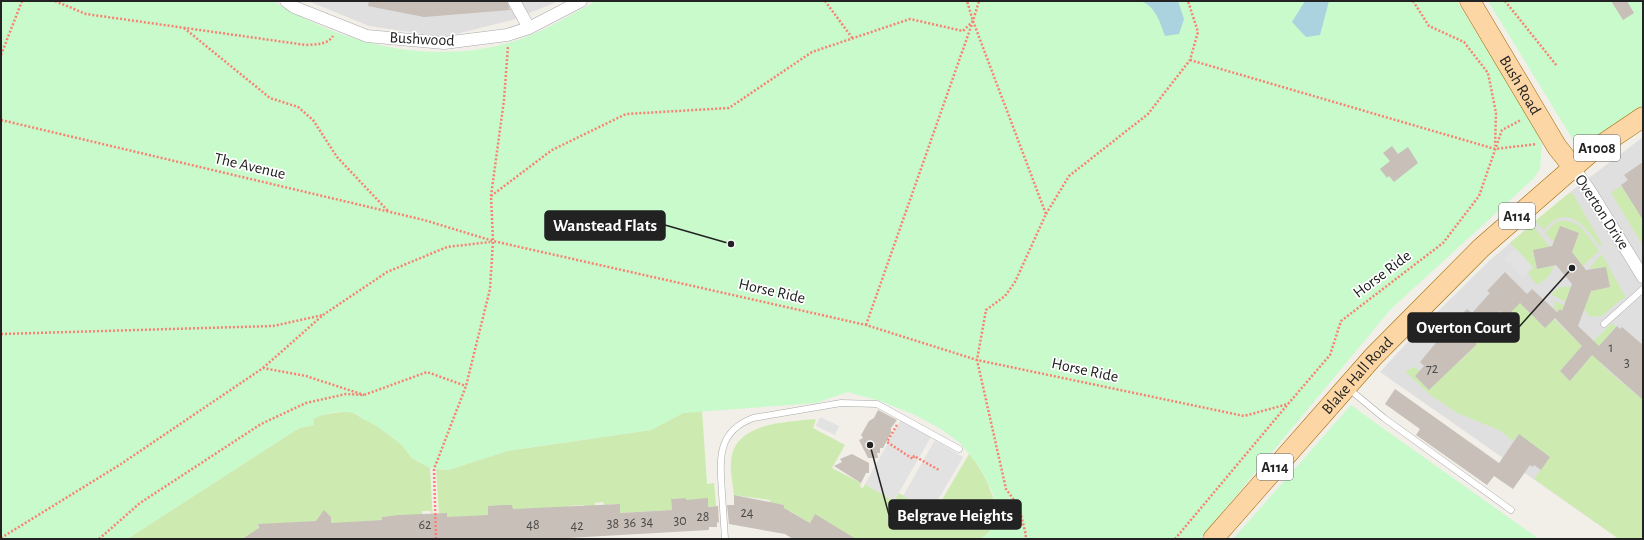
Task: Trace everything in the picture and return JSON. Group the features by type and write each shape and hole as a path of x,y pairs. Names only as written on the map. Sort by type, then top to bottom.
{"main road":[{"name":"Bush Road","path":"1470,1 1557,147 1572,167"},
{"name":"Blake Hall Road","path":"1213,539 1372,357 1481,248 1572,167 1643,117"}],"street":[{"name":"Bushwood","path":"286,1 294,7 367,36 444,43 507,35 529,28 581,1"},
{"path":"514,1 529,28"},
{"name":"Overton Drive","path":"1572,167 1590,190 1643,277"}],"lane":[{"path":"1604,324 1643,289"},
{"path":"1346,387 1397,427 1511,510"},
{"path":"724,539 720,459 725,442 732,430 753,418 841,403 878,404 959,449"}],"path":[{"path":"1,55 22,1"},
{"path":"55,1 86,14 306,45 322,44 330,40 340,26"},
{"path":"824,1 853,39"},
{"path":"967,1 973,21 1046,214"},
{"path":"866,325 979,1"},
{"path":"1025,539 1026,535 1019,507 1006,489 977,360 986,310 1006,296 1015,282 1046,214 1069,176 1148,114 1190,60 1198,32 1188,1"},
{"path":"1413,1 1429,26 1464,42 1488,73 1496,112 1495,149"},
{"path":"1505,1 1557,66"},
{"path":"490,196 552,150 626,114 729,108 812,52 910,19 963,31 973,21"},
{"path":"184,28 270,98 298,106 313,120 337,157 388,211"},
{"path":"436,539 434,469 466,386 490,289 493,241 490,196 504,100 508,44"},
{"path":"1190,60 1495,149 1542,144 1557,147"},
{"name":"Horse Ride","path":"493,241 866,325 977,360 1244,416 1288,404 1330,355 1341,321 1443,243 1478,196 1502,130 1536,112"},
{"name":"The Avenue","path":"1,120 388,211 424,220 493,241"},
{"path":"1,538 121,464 263,368 323,314 387,272 447,247 493,241"},
{"path":"1,334 273,326 323,314"},
{"path":"263,368 306,376 364,395"},
{"path":"99,539 140,503 261,424 306,403 346,394 364,395 427,372 466,386"},
{"path":"1175,539 1288,404"},
{"path":"902,417 887,442 913,459 914,456 939,470"}],"shaded area":[{"path":"308,1 559,1 512,20 444,37 369,26"},
{"path":"1643,137 1643,539 1619,539 1380,372 1416,333 1489,261 1569,193"},
{"path":"1515,248 1533,267 1523,277 1504,259"},
{"path":"820,417 839,426 835,435 816,426"},
{"path":"901,420 931,437 894,501 865,484"},
{"path":"935,440 963,457 931,512 903,496"}],"green space":[{"path":"1,1 274,1 314,23 363,41 414,51 440,52 466,51 492,47 518,40 568,17 596,1 1457,1 1531,121 1542,144 1540,169 1533,179 1390,310 1200,539 981,539 989,532 998,516 992,491 979,466 960,443 941,429 915,415 880,401 848,392 816,403 683,413 651,430 507,451 448,470 430,468 412,458 401,444 377,426 359,417 359,415 348,412 330,413 313,419 314,425 299,428 127,539 1,539"},
{"path":"1488,1 1643,1 1643,106 1591,140 1575,143"},
{"path":"1621,186 1636,209 1643,204 1643,246 1611,193"},
{"path":"1569,193 1573,194 1602,244 1600,246 1586,229 1575,220 1562,217 1553,221 1543,230 1535,221"},
{"path":"1558,221 1572,222 1578,225 1583,229 1599,251 1583,266 1572,252 1579,233 1560,227 1554,242 1546,234 1547,230"},
{"path":"1532,224 1550,247 1533,250 1537,269 1554,266 1549,276 1539,284 1536,284 1528,273 1533,267 1510,243"},
{"path":"1602,254 1626,298 1619,301 1602,316 1590,317 1584,309 1591,291 1610,287 1606,267 1591,269 1590,267"},
{"path":"1560,287 1571,287 1565,302 1551,294"},
{"path":"1551,300 1576,310 1566,319 1553,307 1556,304"},
{"path":"1520,303 1545,328 1554,319 1582,346 1560,371 1570,381 1592,355 1585,349 1612,323 1616,327 1596,350 1604,358 1600,363 1623,384 1635,371 1628,388 1643,400 1643,539 1619,539 1534,479 1550,457 1519,434 1513,441 1499,430 1457,413 1429,394 1405,371 1415,367 1420,371 1415,376 1429,390 1447,372 1447,353 1458,363 1477,344 1470,338 1495,312"},
{"path":"1351,405 1370,419 1539,539 1233,539"},
{"path":"702,410 707,484 714,483 716,506 708,507 708,498 687,508 686,498 671,499 672,510 620,513 619,504 604,505 603,502 595,503 596,514 585,514 584,505 518,509 513,518 512,505 488,506 488,524 480,516 453,517 447,519 439,514 436,469 448,470 507,451 651,430 683,413"},
{"path":"350,411 377,426 401,444 412,458 430,468 434,539 431,511 422,511 423,525 389,516 382,517 382,520 367,521 368,539 364,539 363,521 351,522 351,528 320,521 258,525 259,539 250,539 248,535 242,539 127,539 299,428 314,425 313,419 319,415"},
{"path":"816,419 813,428 845,445 832,468 861,483 860,487 863,488 865,484 894,501 899,493 931,512 933,515 969,454 984,476 996,507 998,516 989,532 981,539 852,539 848,534 840,539 815,514 810,523 790,511 785,521 782,519 784,505 770,503 770,500 734,495 731,462 734,449 741,439 751,432 777,423"}],"water":[{"path":"1140,1 1178,1 1184,19 1179,34 1165,36 1159,20 1153,10 1150,6"},
{"path":"1305,1 1329,1 1320,35 1306,37 1292,22"}],"building":[{"path":"369,1 507,1 510,10 424,17 368,6"},
{"path":"1611,1 1627,1 1634,13 1623,20"},
{"path":"1392,146 1398,154 1408,147 1418,163 1394,182 1389,176 1387,178 1380,169 1390,161 1383,153"},
{"path":"1643,162 1643,220 1621,185 1628,180 1624,175"},
{"path":"1560,226 1579,233 1572,252 1586,270 1606,267 1610,287 1591,291 1578,326 1599,346 1617,326 1620,329 1622,327 1643,345 1643,400 1592,355 1570,381 1560,371 1582,346 1555,318 1545,328 1520,303 1506,317 1500,311 1472,340 1477,344 1429,390 1415,376 1424,366 1420,362 1444,333 1445,334 1461,319 1459,317 1467,309 1472,313 1490,293 1487,291 1505,272 1527,294 1532,289 1557,312 1560,309 1562,311 1572,284 1556,265 1537,269 1533,250 1552,246"},
{"path":"1395,389 1499,463 1519,434 1550,457 1541,470 1534,465 1533,467 1530,465 1513,489 1494,476 1487,485 1416,435 1420,429 1385,404"},
{"path":"878,410 897,420 891,428 891,433 883,448 880,448 880,453 877,453 878,458 868,458 859,440 863,438 861,435 869,421 874,418"},
{"path":"852,454 869,463 869,473 866,473 861,483 834,466 842,462 840,459"},
{"path":"734,495 784,505 784,508 810,523 815,514 856,539 793,539 785,534 729,524 727,505 734,505"},
{"path":"686,498 686,500 708,498 708,507 718,506 719,523 717,522 717,527 709,527 709,530 550,539 242,539 259,528 258,524 316,521 324,510 331,517 331,523 382,520 382,517 399,515 447,513 447,517 488,515 488,506 501,505 512,505 513,509 620,504 620,513 672,510 671,499"}],"place":[{"name":"Wanstead Flats","path":"731,244"},
{"name":"Overton Court","path":"1572,268"},
{"name":"Belgrave Heights","path":"870,445"}]}
